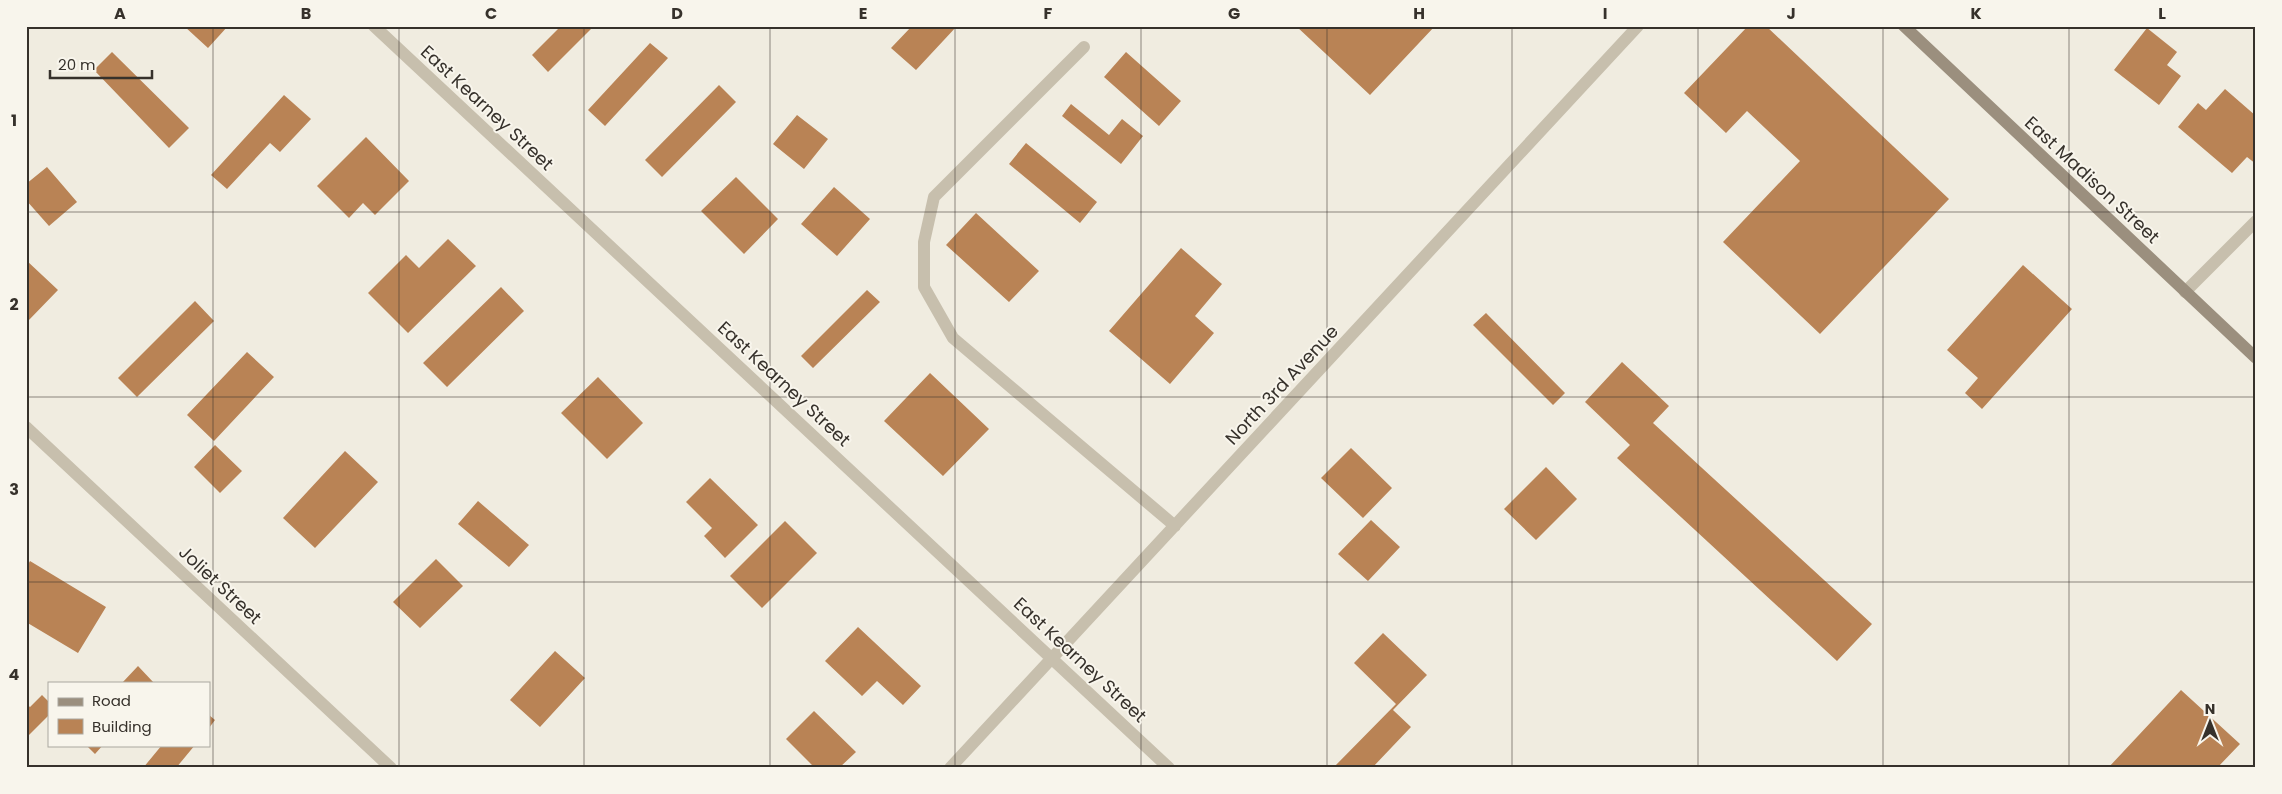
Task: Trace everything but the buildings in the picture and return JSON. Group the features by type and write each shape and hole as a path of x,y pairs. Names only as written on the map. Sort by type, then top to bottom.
{"main road":[{"name":"East Madison Street","path":"1904,26 2256,358"}],"street":[{"name":"East Kearney Street","path":"374,26 1169,768"},
{"name":"North 3rd Avenue","path":"950,768 1638,26"},
{"path":"1084,47 934,197 924,242 924,287 952,338 1175,526"},
{"path":"2185,292 2256,221"},
{"name":"Joliet Street","path":"26,427 391,768"}]}
